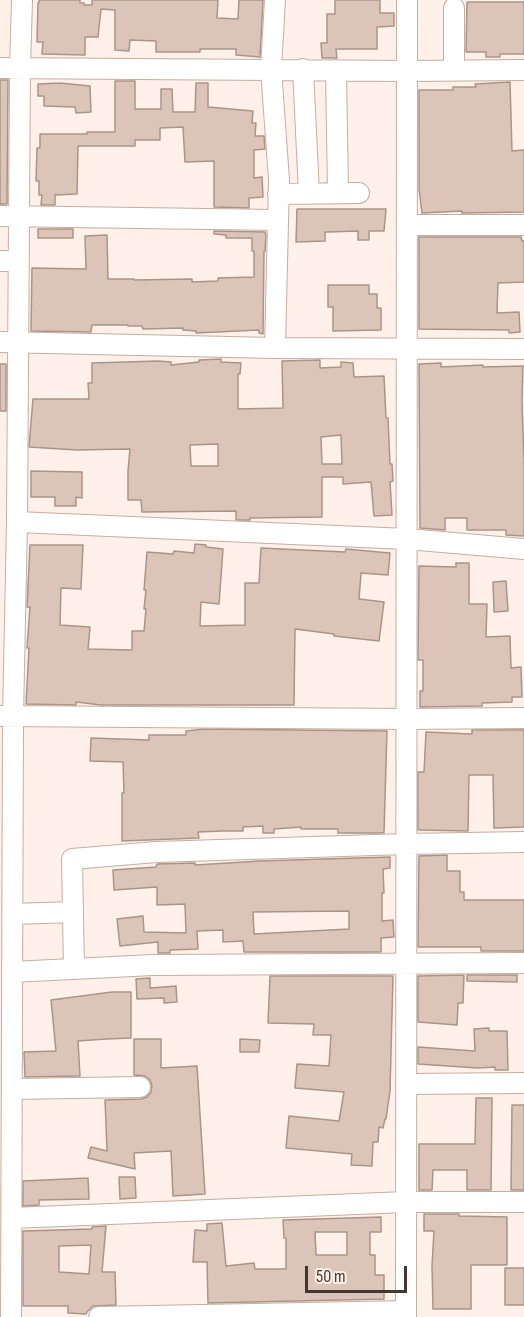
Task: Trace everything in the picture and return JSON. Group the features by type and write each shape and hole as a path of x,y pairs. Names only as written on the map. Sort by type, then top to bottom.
{"street":[{"path":"11,1317 12,1089 6,1046 12,972 12,914 7,717 17,522 9,342 9,217 20,68 22,0"},
{"path":"274,348 279,180 271,69 275,0"},
{"path":"99,1317 406,1314 407,0"},
{"path":"454,8 454,70"},
{"path":"0,68 524,70"},
{"path":"303,69 309,194"},
{"path":"336,70 338,194"},
{"path":"278,194 359,193"},
{"path":"9,217 277,220"},
{"path":"407,225 524,225"},
{"path":"9,342 274,348 524,350"},
{"path":"17,522 407,539 524,549"},
{"path":"7,717 524,718"},
{"path":"74,969 72,859 156,852 524,842"},
{"path":"12,914 73,912"},
{"path":"12,972 181,965 524,963"},
{"path":"406,1084 524,1083"},
{"path":"12,1089 140,1087"},
{"path":"12,1218 406,1202 524,1202"}],"building":[{"path":"39,0 80,0 80,3 84,5 92,5 92,0 218,0 217,18 238,19 239,0 263,0 260,57 236,55 236,49 156,52 156,41 130,40 129,51 115,50 115,10 101,9 98,37 85,37 85,55 42,54 43,42 37,42"},
{"path":"335,0 380,0 380,13 394,13 394,26 377,27 377,49 336,49 337,58 322,58 321,43 327,43 327,14 335,14"},
{"path":"467,2 524,2 524,54 500,54 500,57 486,57 486,52 466,52"},
{"path":"0,80 8,80 7,204 0,204"},
{"path":"115,81 135,81 135,109 161,109 161,89 172,89 173,112 195,112 196,83 208,83 208,107 253,111 252,123 256,123 255,136 264,136 265,149 254,150 254,178 262,177 263,197 249,198 249,208 214,207 214,161 185,162 183,127 160,128 160,140 135,140 135,146 78,146 77,194 55,195 55,205 41,205 42,195 39,195 39,181 36,181 37,148 40,148 40,134 115,132"},
{"path":"510,82 512,151 524,150 524,212 422,213 419,189 419,90 453,90 453,87 476,87 475,84"},
{"path":"60,83 90,86 91,112 76,113 75,107 44,106 44,96 38,96 38,84"},
{"path":"297,209 386,209 384,231 369,231 369,240 358,240 358,231 325,232 325,241 296,242"},
{"path":"38,229 73,229 73,238 38,238"},
{"path":"214,231 265,232 263,334 259,333 259,330 196,333 196,331 183,330 183,328 143,329 142,326 128,325 92,325 91,332 31,331 32,268 86,269 85,236 107,235 108,279 192,279 192,282 218,281 218,278 254,277 252,238 226,238 226,235 214,234"},
{"path":"419,237 521,237 524,241 524,282 498,283 497,313 519,312 520,332 419,329"},
{"path":"328,285 369,285 369,294 377,294 377,308 381,308 381,330 333,331 333,307 328,307"},
{"path":"221,359 221,362 241,363 240,374 238,374 238,409 283,408 282,361 320,360 320,368 341,367 341,362 353,363 354,377 384,376 393,481 390,482 392,515 374,516 371,482 343,484 343,477 322,477 322,517 236,520 236,511 142,512 141,500 128,500 130,449 77,450 29,447 33,399 89,399 88,383 92,383 92,363 158,361 171,362 171,365 199,362 199,360","holes":["341,435 342,464 322,464 321,437","218,444 218,466 191,466 190,445"]},
{"path":"441,363 441,367 523,366 524,536 506,535 506,530 467,530 467,518 445,518 445,530 420,528 419,364"},
{"path":"0,364 6,364 6,411 0,411"},
{"path":"31,471 82,472 82,498 76,497 76,506 55,506 55,497 31,497"},
{"path":"195,544 223,549 219,604 201,602 200,626 245,625 245,583 259,583 261,548 345,552 346,549 390,553 388,575 361,573 359,599 384,602 379,641 295,629 294,705 101,705 76,702 76,705 26,704 30,545 83,545 81,589 61,588 60,625 90,627 88,649 132,650 132,631 144,631 147,552 194,553"},
{"path":"456,563 469,563 469,604 487,604 486,637 510,636 511,668 521,667 522,697 512,697 512,702 482,703 482,706 420,707 420,691 423,691 423,660 418,660 419,566 456,567"},
{"path":"506,581 508,611 494,612 493,582"},
{"path":"203,729 387,731 384,833 338,833 338,829 301,829 301,827 274,829 274,833 263,833 263,826 243,827 243,831 198,832 199,838 122,841 123,762 90,761 91,738 149,740 149,735 186,735 186,731"},
{"path":"472,730 524,730 524,827 494,828 493,775 469,775 468,831 418,830 418,772 424,772 426,732 472,734"},
{"path":"447,855 447,871 460,871 460,892 464,892 464,900 524,900 524,951 481,951 481,947 418,947 419,856"},
{"path":"390,857 390,868 383,869 382,921 393,920 394,937 381,938 381,952 244,952 243,941 223,942 223,930 197,931 198,949 158,953 158,942 120,946 117,919 143,916 144,932 186,933 185,904 157,905 157,887 114,890 113,870 156,867 157,864 195,863 195,865","holes":["349,911 349,929 254,934 253,912"]},
{"path":"464,975 463,1003 458,1003 457,1025 418,1022 418,976"},
{"path":"467,975 517,975 517,982 467,981"},
{"path":"270,976 393,976 390,1091 383,1128 379,1127 378,1142 373,1142 372,1166 351,1165 352,1154 286,1148 289,1116 339,1121 344,1092 295,1088 297,1064 329,1066 331,1035 313,1035 314,1024 268,1023"},
{"path":"150,978 150,988 176,986 177,1002 164,1003 164,998 137,999 136,979"},
{"path":"112,992 131,992 131,1038 78,1041 80,1076 25,1077 24,1052 56,1051 51,1000"},
{"path":"489,1028 489,1031 507,1031 508,1070 495,1070 495,1067 418,1064 418,1047 475,1051 474,1029"},
{"path":"134,1039 161,1039 161,1068 197,1066 205,1194 173,1196 171,1151 134,1153 135,1169 88,1158 91,1147 107,1151 105,1100 141,1099 147,1097 151,1092 150,1080 145,1076 134,1075"},
{"path":"240,1039 260,1040 259,1052 240,1052"},
{"path":"476,1098 492,1098 491,1190 467,1190 467,1170 433,1170 432,1190 419,1190 419,1144 475,1144"},
{"path":"512,1105 524,1105 524,1190 511,1190"},
{"path":"119,1177 135,1177 136,1198 120,1199"},
{"path":"88,1178 89,1199 39,1200 39,1205 23,1206 23,1181"},
{"path":"424,1214 507,1217 507,1265 471,1265 471,1309 433,1309 434,1231 424,1231"},
{"path":"381,1217 381,1232 370,1232 370,1255 375,1255 375,1275 384,1275 384,1299 208,1303 207,1262 193,1262 195,1230 207,1231 207,1224 222,1223 226,1266 254,1263 255,1269 286,1269 286,1238 284,1238 283,1220","holes":["315,1232 347,1232 347,1255 316,1255"]},
{"path":"106,1226 102,1272 115,1272 116,1305 93,1306 86,1314 68,1313 68,1306 23,1306 23,1231 92,1229 92,1227","holes":["91,1245 89,1274 59,1272 59,1246"]},
{"path":"505,1268 524,1268 524,1305 505,1305"}]}
